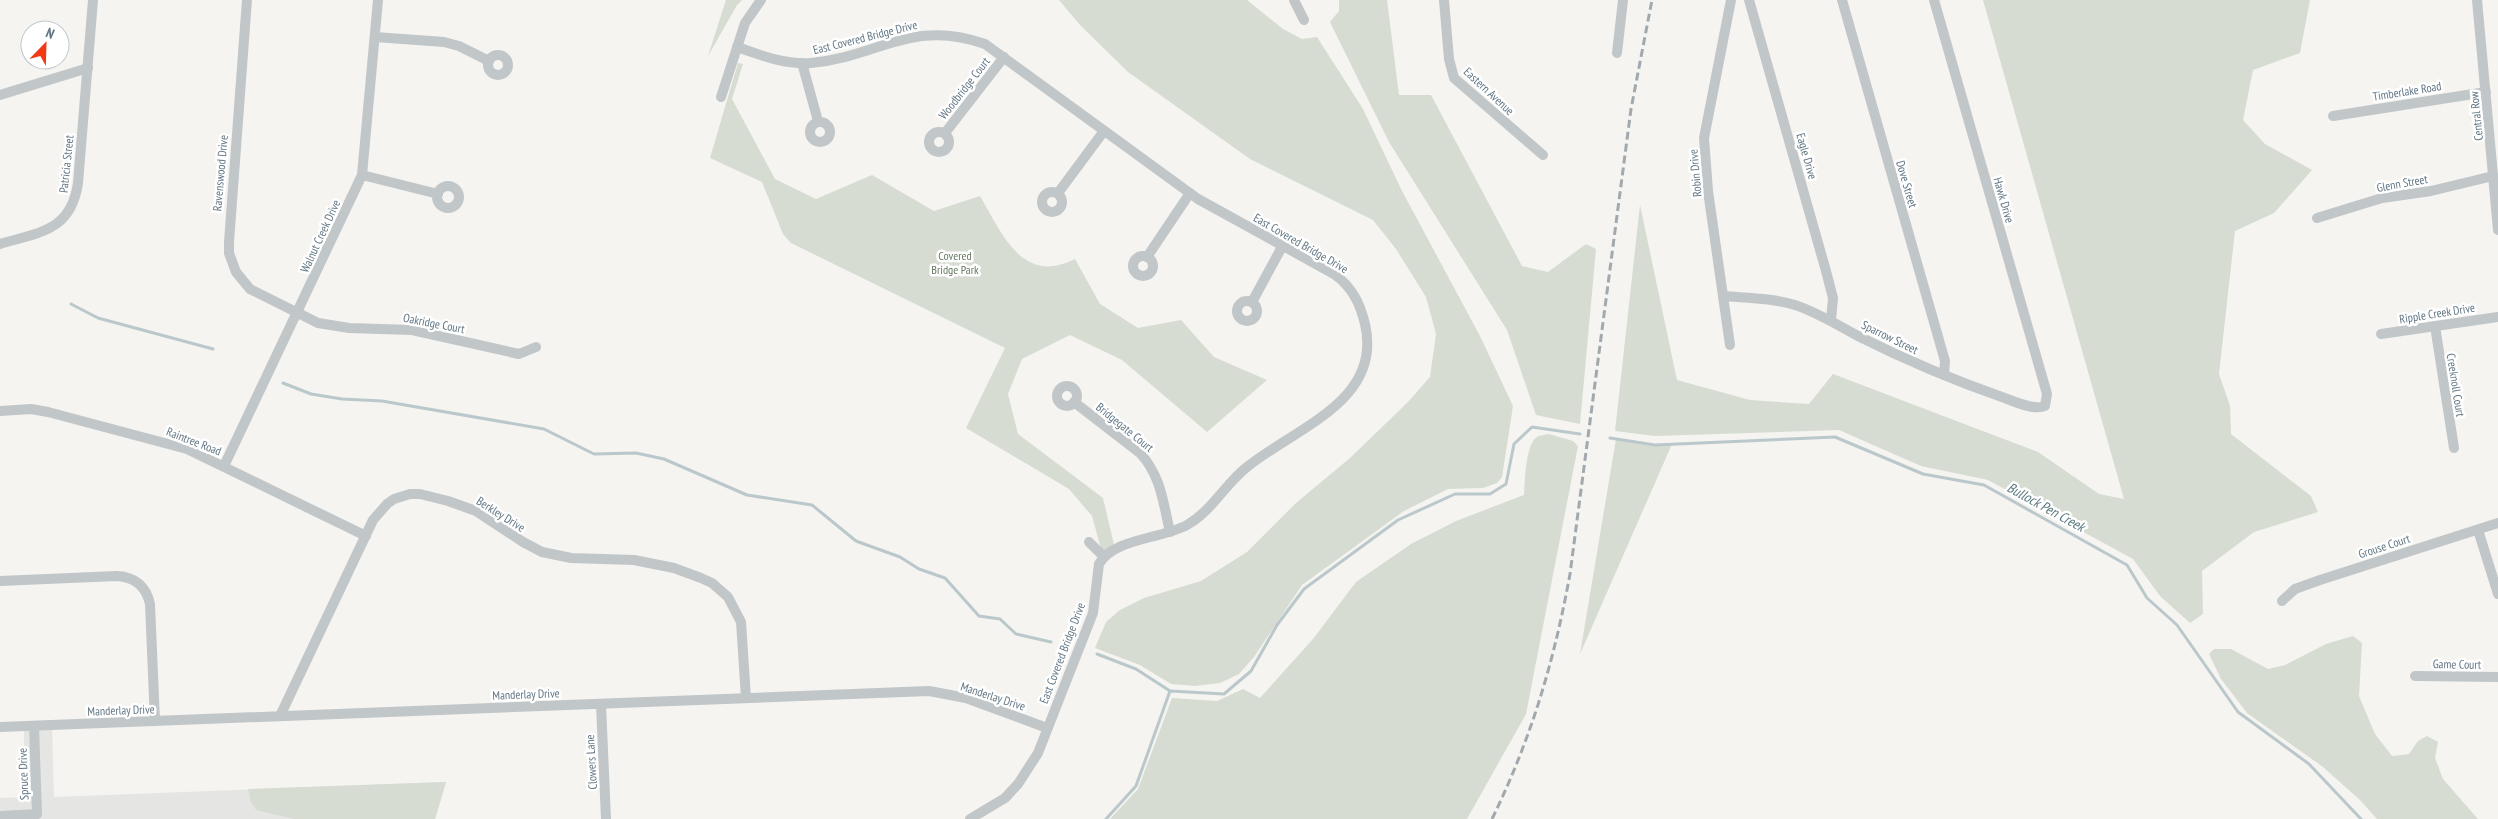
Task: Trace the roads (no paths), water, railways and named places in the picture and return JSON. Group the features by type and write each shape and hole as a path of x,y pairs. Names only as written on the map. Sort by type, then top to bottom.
{"street":[{"name":"Patricia Street","path":"0,244 50,229 60,223 73,206 78,183 93,0"},
{"name":"Ravenswood Drive","path":"247,0 229,217 229,253 236,272 250,288 298,314"},
{"name":"Walnut Creek Drive","path":"224,466 298,314 362,174 378,0"},
{"path":"722,96 746,23 761,0"},
{"path":"1294,0 1304,20"},
{"name":"Eastern Avenue","path":"1444,0 1449,59 1454,78 1543,155"},
{"path":"1617,53 1623,0"},
{"name":"Robin Drive","path":"1730,345 1708,191 1704,138 1731,0"},
{"name":"Eagle Drive","path":"1748,0 1826,271 1833,298 1831,320"},
{"name":"Dove Street","path":"1842,0 1945,361 1944,375"},
{"name":"Hawk Drive","path":"1934,0 2047,394 2045,406"},
{"name":"Central Row","path":"2476,0 2498,230"},
{"name":"East Covered Bridge Drive","path":"737,48 772,59 802,63 826,60 922,35 942,34 964,37 985,44 1190,193 1334,274 1347,285 1356,297 1362,312 1368,342 1362,374 1351,392 1336,406 1247,467 1195,520 1170,532 1122,546 1103,556 1099,564 1093,612 1035,758 1018,784 994,806 970,819"},
{"path":"375,36 444,42 459,46 489,61"},
{"name":"Woodbridge Court","path":"945,133 1004,57"},
{"path":"802,63 818,122"},
{"path":"0,95 88,68"},
{"name":"Timberlake Road","path":"2333,116 2486,92"},
{"path":"1058,193 1104,131"},
{"path":"362,174 438,194"},
{"name":"Glenn Street","path":"2317,218 2382,198 2431,191 2493,176"},
{"path":"1148,258 1190,193"},
{"path":"1252,302 1282,245"},
{"name":"Sparrow Street","path":"1723,296 1787,302 1831,320 1858,336 1944,375 2017,402 2040,408 2045,406"},
{"name":"Oakridge Court","path":"298,314 334,327 412,330 519,354 536,347"},
{"name":"Ripple Creek Drive","path":"2380,334 2498,317"},
{"name":"Creeknoll Court","path":"2434,326 2454,448"},
{"name":"Bridgegate Court","path":"1074,402 1140,453 1156,472 1170,532"},
{"name":"Raintree Road","path":"0,411 31,409 48,412 174,445 224,466 366,536"},
{"name":"Berkley Drive","path":"280,716 373,520 387,504 402,496 420,494 448,500 476,511 523,542 542,552 571,558 634,560 674,568 712,583 728,597 741,622 746,698"},
{"name":"Grouse Court","path":"2282,601 2295,589 2498,523"},
{"path":"2478,530 2498,594"},
{"path":"1089,542 1103,556"},
{"path":"0,581 125,576 140,584 145,589 150,604 155,721"},
{"name":"Game Court","path":"2415,676 2498,677"},
{"name":"Manderlay Drive","path":"0,727 928,691 966,698 1048,728"},
{"name":"Clowers Lane","path":"601,704 606,819"},
{"name":"Spruce Drive","path":"0,816 37,814 34,726"}],"waterway":[{"path":"71,304 98,318 213,349"},
{"path":"283,383 311,394 342,399 382,401 544,429 594,454 636,453 664,459 747,495 812,505 856,541 900,557 919,569 945,578 979,616 1000,619 1016,634 1051,642"},
{"path":"1106,819 1136,786 1170,691 1224,694 1251,671 1277,625 1304,589 1398,520 1455,494 1490,494 1506,484 1514,444 1532,427 1580,434"},
{"name":"Bullock Pen Creek","path":"1610,438 1655,445 1835,437 1923,474 1984,485 2127,565 2147,598 2177,625 2238,712 2309,764 2361,819"},
{"path":"1097,654 1136,669 1170,691"}],"railway":[{"path":"1492,819 1530,730 1549,669 1564,607 1570,574 1631,109 1652,0"}],"park label":[{"name":"Covered Bridge Park","path":"955,262"}]}
